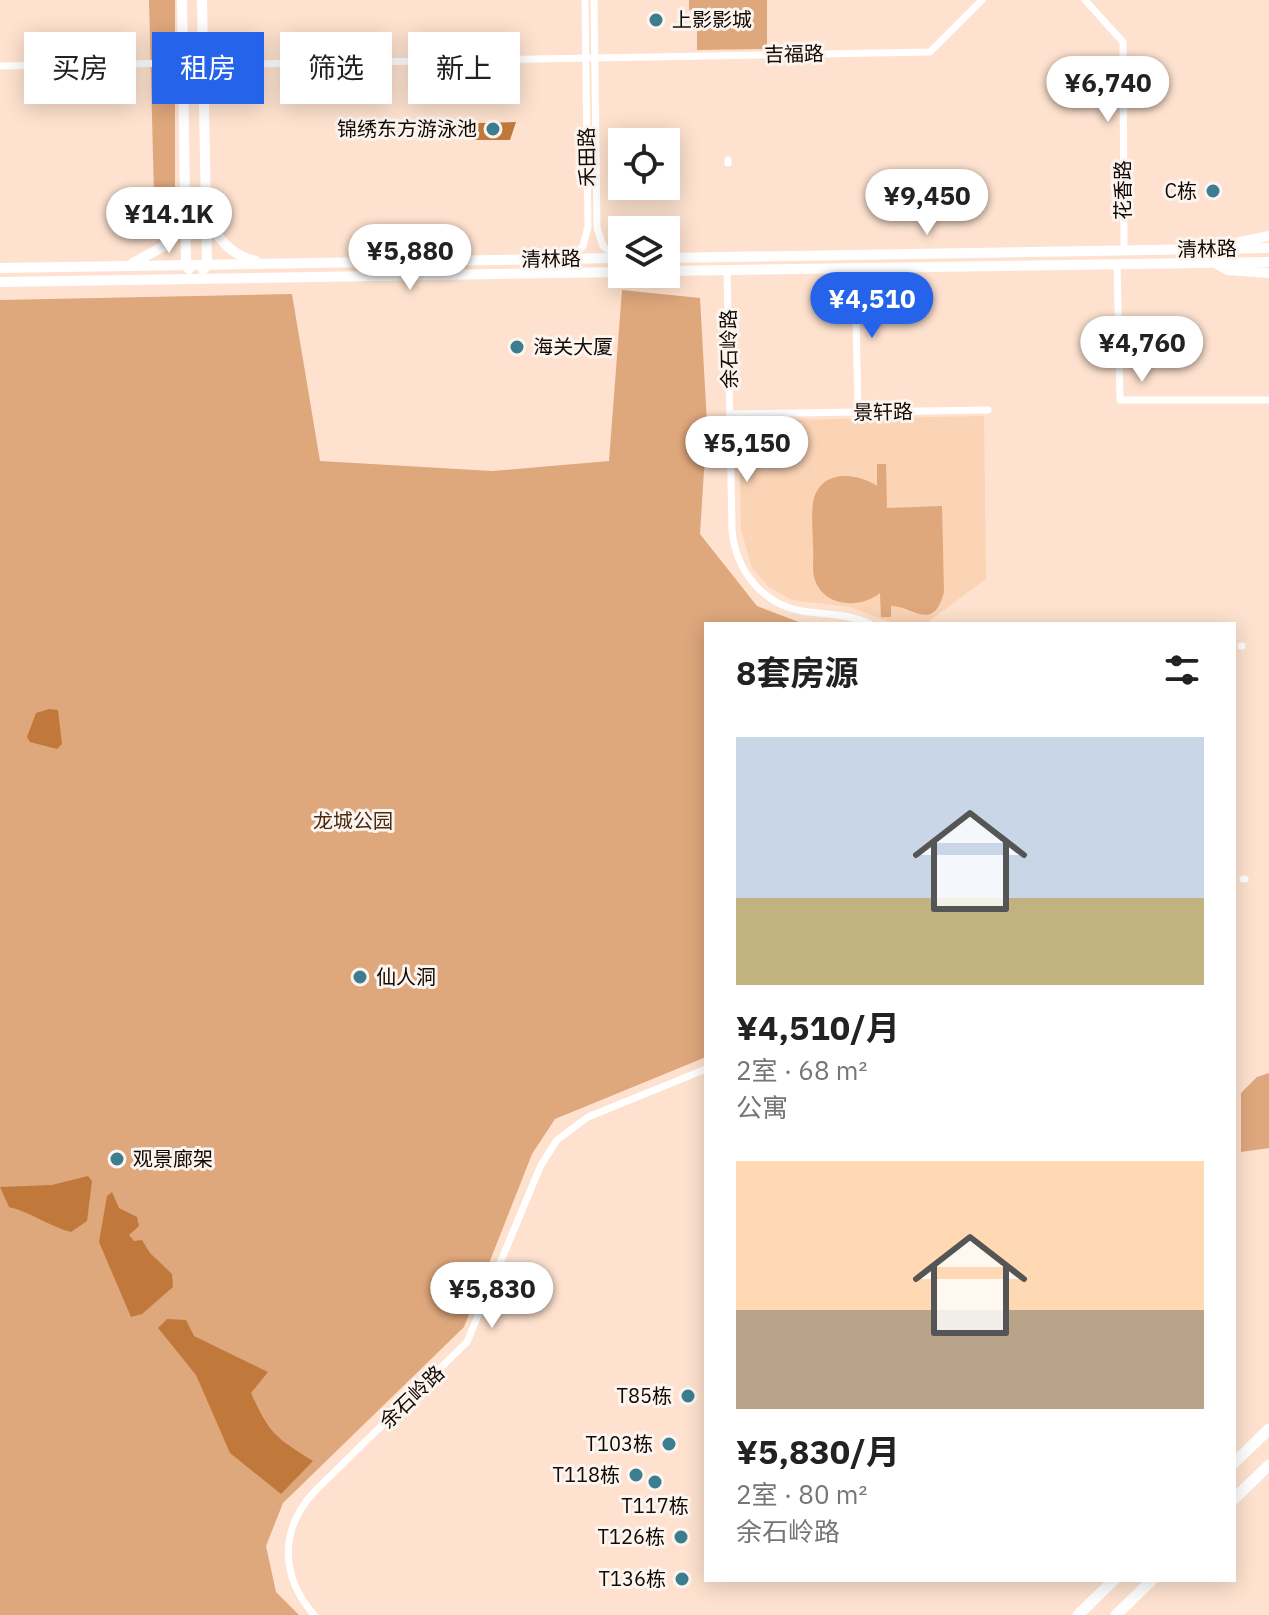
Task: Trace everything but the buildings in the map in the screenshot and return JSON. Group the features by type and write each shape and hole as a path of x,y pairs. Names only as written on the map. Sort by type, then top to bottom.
{"main road":[{"path":"182,0 183,32"},
{"path":"202,0 202,32"},
{"path":"184,104 186,265 197,279 207,265 204,104"},
{"path":"206,211 215,231 234,252 266,264"},
{"path":"123,266 155,254 174,236 185,215"},
{"path":"1216,249 1235,241 1269,236"},
{"name":"清林路","path":"680,258 1269,248"},
{"path":"1167,263 1205,256 1189,250"},
{"name":"清林路","path":"0,268 608,258"},
{"name":"清林路","path":"680,271 1269,262"},
{"path":"1215,263 1228,270 1269,273"},
{"name":"清林路","path":"0,282 608,272"},
{"path":"1236,1461 1269,1429"},
{"path":"1236,1497 1269,1465"},
{"path":"1078,1615 1112,1582"},
{"path":"1116,1615 1150,1582"}],"street":[{"name":"禾田路","path":"585,0 597,228 603,246 608,250"},
{"name":"禾田路","path":"570,259 583,246 588,227 590,57 594,0"},
{"name":"吉福路","path":"264,64 930,52 982,0"},
{"name":"花香路","path":"1085,0 1123,42 1124,250"},
{"path":"0,66 152,64"},
{"path":"1117,264 1120,400 1269,400"},
{"path":"855,268 858,412"},
{"name":"余石岭路","path":"727,270 733,540 747,576 768,597 785,606 838,613 864,622"},
{"name":"景轩路","path":"730,414 988,410"},
{"name":"余石岭路","path":"314,1615 293,1584 288,1564 288,1543 297,1514 316,1490 467,1342 551,1148 572,1127 588,1117 704,1070"}],"shaded area":[{"name":"锦绣东方游泳池","path":"516,122 510,140 472,140 477,123"},
{"path":"984,416 986,579 928,622 890,622 849,607 792,600 769,587 752,568 741,530 739,421"},
{"path":"58,710 62,744 57,749 30,742 27,737 36,713"},
{"path":"88,1176 92,1181 87,1221 71,1232 9,1207 0,1187 52,1185"},
{"path":"112,1192 119,1208 137,1217 139,1226 129,1235 134,1241 142,1240 150,1253 172,1274 173,1287 142,1314 131,1317 99,1242 107,1196"},
{"path":"167,1319 186,1320 194,1336 268,1372 251,1393 258,1407 275,1434 313,1461 281,1494 230,1453 196,1375 158,1328"}],"green space":[{"path":"149,0 175,0 175,32 152,32 152,104 175,104 175,205 154,196"},
{"path":"689,0 767,0 767,49 697,50 697,11 689,10"},
{"name":"龙城公园","path":"622,290 700,298 707,423 700,534 757,606 799,622 704,622 704,1058 555,1119 532,1154 464,1327 283,1503 266,1546 276,1592 299,1615 0,1615 0,300 292,294 320,461 492,471 609,461"},
{"path":"877,464 886,464 887,508 942,506 944,592 939,605 928,615 891,606 891,617 881,617 880,593 863,602 843,603 825,595 814,577 812,514 817,492 823,484 839,476 859,478 877,486"},
{"path":"1269,1073 1269,1148 1241,1152 1241,1093 1257,1077"}],"place":[{"name":"上影影城","path":"656,20"},
{"name":"锦绣东方游泳池","path":"493,129"},
{"name":"C栋","path":"1213,191"},
{"name":"海关大厦","path":"517,347"},
{"name":"仙人洞","path":"360,977"},
{"name":"观景廊架","path":"117,1159"},
{"name":"T85栋","path":"688,1396"},
{"name":"T103栋","path":"669,1444"},
{"name":"T118栋","path":"636,1475"},
{"name":"T117栋","path":"655,1482"},
{"name":"T126栋","path":"681,1537"},
{"name":"T136栋","path":"682,1579"}]}
